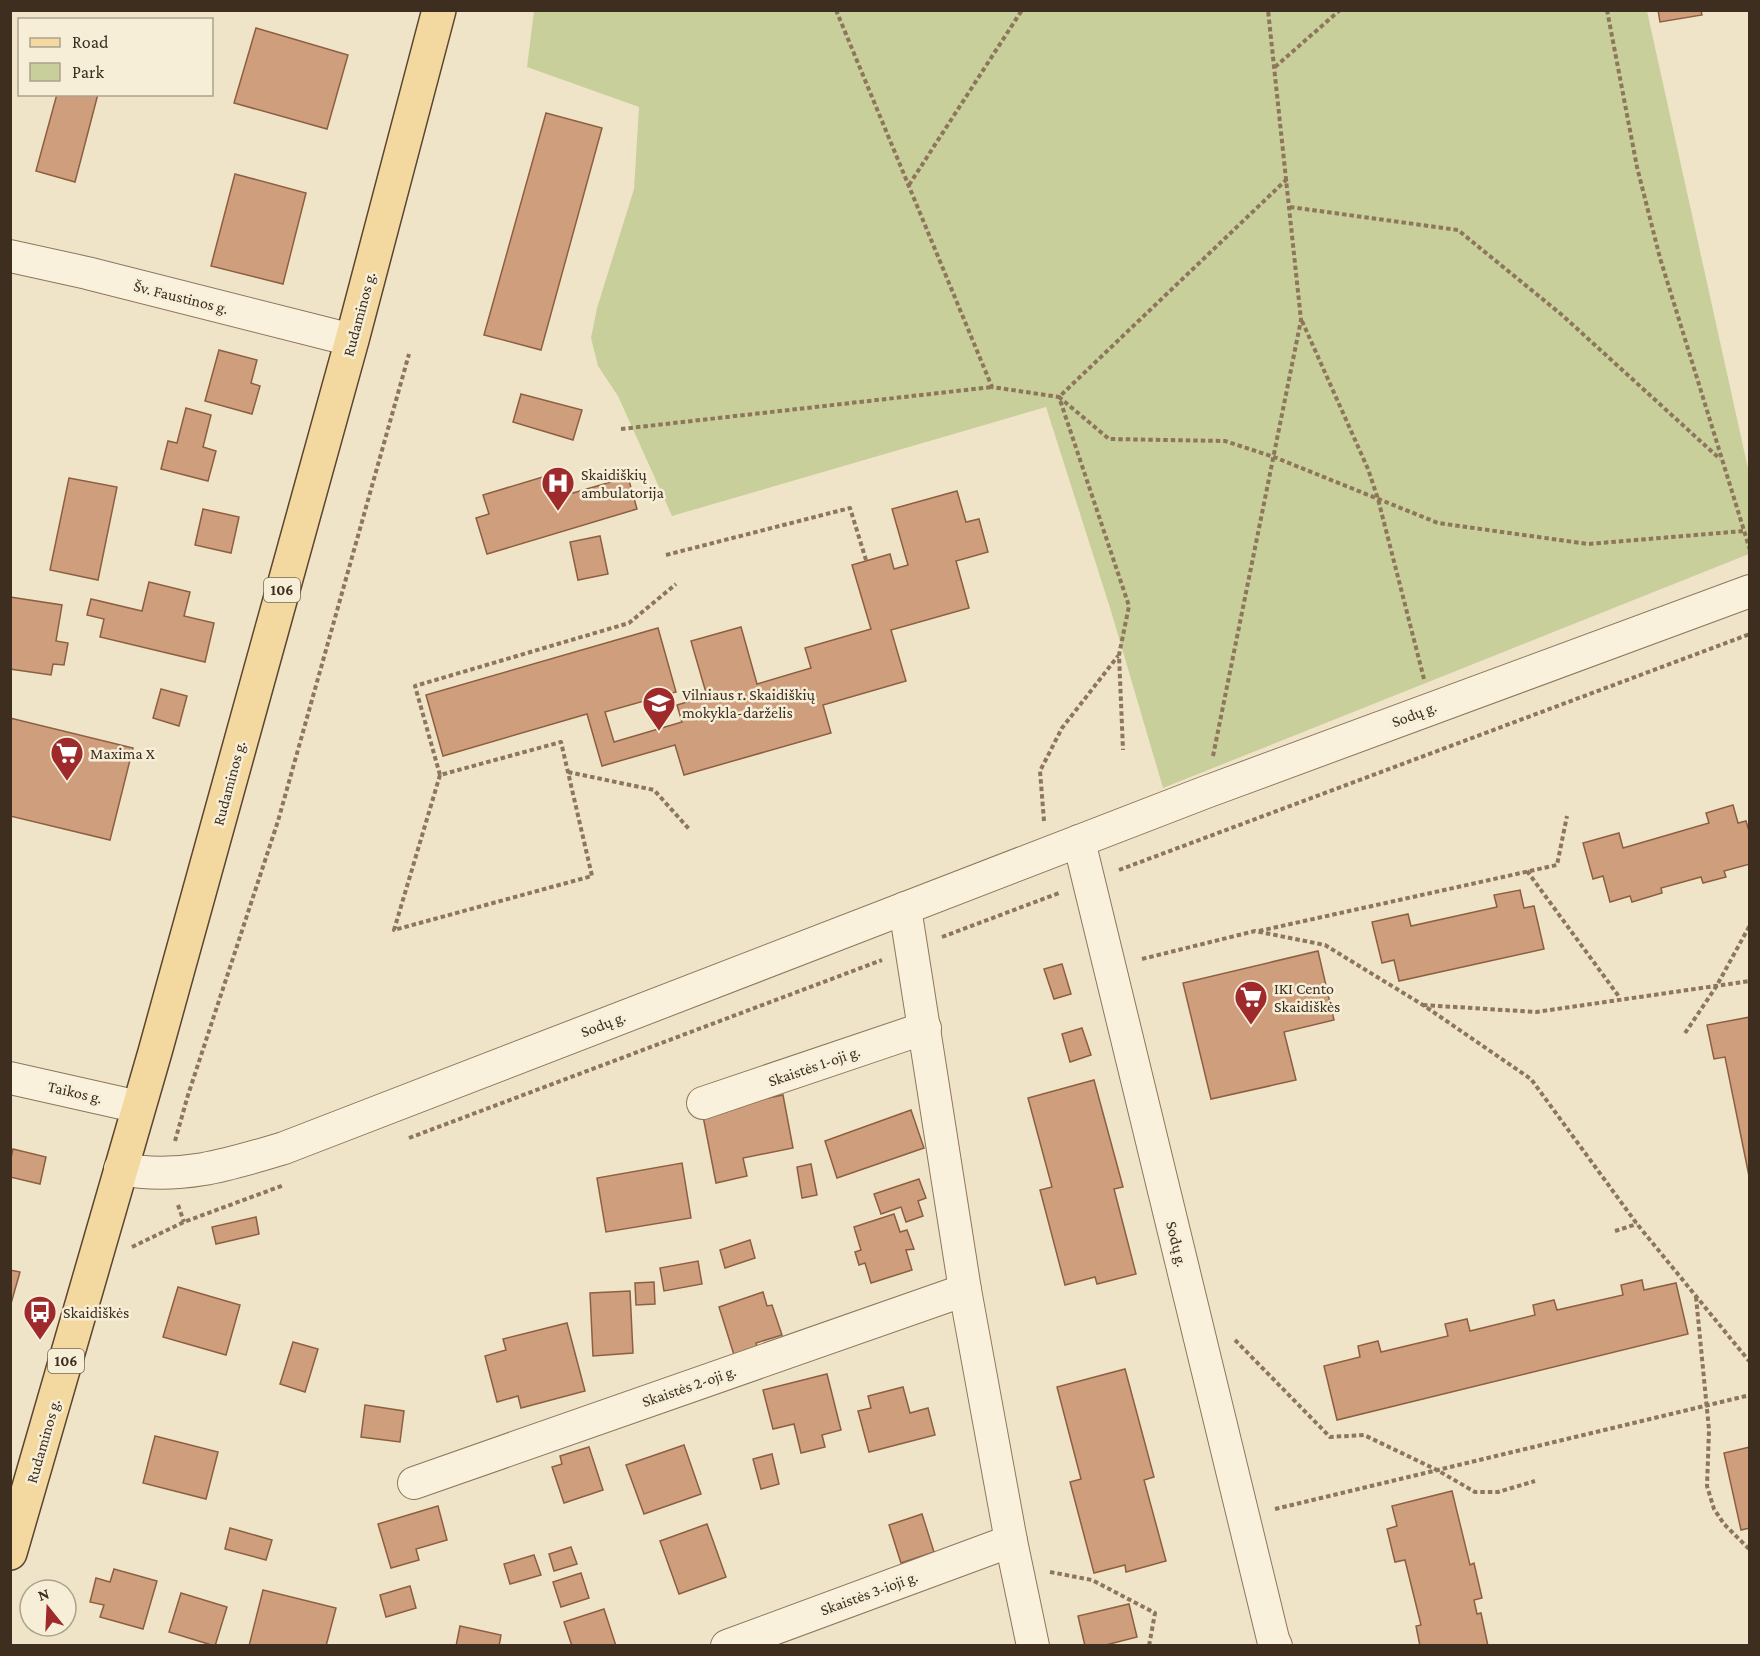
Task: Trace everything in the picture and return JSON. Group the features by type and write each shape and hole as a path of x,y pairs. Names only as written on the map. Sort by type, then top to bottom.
{"main road":[{"name":"Rudaminos g.","path":"10,1552 139,1107 352,340 439,10"}],"street":[{"name":"Šv. Faustinos g.","path":"10,256 87,273 352,340"},
{"name":"Sodų g.","path":"120,1169 142,1173 166,1173 219,1168 284,1148 1206,792 1749,591"},
{"name":"Sodų g.","path":"1079,841 1276,1646"},
{"path":"905,908 965,1290 1013,1552 1033,1646"},
{"name":"Skaistės 1-oji g.","path":"703,1103 925,1028"},
{"name":"Taikos g.","path":"10,1078 139,1107"},
{"name":"Skaistės 2-oji g.","path":"414,1483 965,1290"},
{"name":"Skaistės 3-ioji g.","path":"727,1646 1013,1552"}],"path":[{"path":"836,10 992,387"},
{"path":"908,186 1022,10"},
{"path":"1206,792 1301,320 1268,10"},
{"path":"1275,67 1340,10"},
{"path":"1607,10 1637,167 1660,258 1749,550"},
{"path":"1059,397 1287,179"},
{"path":"1290,207 1458,230 1562,315 1721,459"},
{"path":"1301,320 1368,470 1378,499 1404,594 1431,708"},
{"path":"184,1222 166,1173 188,1095 279,820 409,354"},
{"path":"621,429 992,387 1059,397 1109,439 1225,441 1274,457 1438,523 1588,544 1744,531"},
{"path":"1059,397 1129,606 1119,655 1123,750"},
{"path":"666,555 850,508 866,560"},
{"path":"440,775 561,742 592,876 394,930 440,775 415,686 629,623 675,584"},
{"path":"1047,853 1040,771 1062,728 1119,655"},
{"path":"568,772 654,790 689,829"},
{"path":"1109,966 1557,865 1567,816"},
{"path":"1527,871 1620,998"},
{"path":"1685,1033 1716,987 1749,926"},
{"path":"1256,932 1325,945 1423,1005 1531,1079 1637,1224 1749,1362"},
{"path":"1423,1005 1536,1012 1749,981"},
{"path":"1615,1231 1637,1224"},
{"path":"1696,1296 1709,1430 1707,1486 1714,1509 1724,1524 1749,1550"},
{"path":"1231,1336 1330,1437 1364,1436 1437,1470 1475,1492 1498,1492 1535,1481"},
{"path":"1243,1517 1749,1395"},
{"path":"1013,1552 1092,1580 1155,1614 1149,1646"}],"green space":[{"path":"534,11 1647,11 1749,473 1749,554 1163,788 1111,611 1046,407 672,516 618,396 598,366 591,338 597,308 634,189 639,107 527,67"}],"building":[{"path":"1658,10 1701,10 1702,15 1660,22"},
{"path":"256,28 348,55 327,129 234,103"},
{"path":"56,96 97,96 75,182 36,171"},
{"path":"546,113 602,128 541,350 484,335"},
{"path":"235,174 306,193 283,284 211,266"},
{"path":"219,350 257,360 251,383 260,386 252,414 205,401"},
{"path":"521,394 582,410 573,440 513,422"},
{"path":"186,408 211,415 203,447 216,451 208,481 161,469 168,441 177,443"},
{"name":"Skaidiškių ambulatorija","path":"566,470 573,493 628,477 637,509 487,554 476,518 489,514 483,495"},
{"path":"69,478 117,487 98,580 50,570"},
{"path":"957,491 966,522 979,519 988,552 956,561 969,608 891,630 906,681 823,705 831,733 684,775 675,745 602,766 587,714 443,756 426,695 658,628 676,692 605,712 614,742 682,722 677,705 707,696 691,641 741,627 757,684 811,668 805,648 871,629 852,565 890,554 894,569 908,565 892,509"},
{"path":"203,509 239,517 231,553 195,545"},
{"path":"600,536 608,574 578,580 570,542"},
{"path":"149,582 190,592 184,616 214,623 205,662 100,637 104,619 87,615 91,599 142,611"},
{"path":"10,597 62,605 56,641 68,643 64,665 53,664 51,675 10,669"},
{"path":"161,689 187,696 179,726 153,718"},
{"name":"Maxima X","path":"10,718 133,748 110,840 10,816"},
{"path":"1733,805 1738,823 1746,821 1750,834 1750,864 1724,871 1726,877 1703,883 1701,877 1661,888 1662,893 1632,902 1630,896 1610,902 1603,876 1593,879 1583,843 1619,833 1623,848 1709,823 1706,813"},
{"path":"1520,890 1524,908 1534,906 1544,949 1399,981 1394,960 1382,963 1372,922 1408,914 1411,926 1497,907 1494,895"},
{"name":"IKI Cento Skaidiškės","path":"1318,951 1334,1020 1284,1032 1296,1080 1211,1099 1183,983"},
{"path":"1062,964 1071,994 1054,999 1044,969"},
{"path":"1750,1017 1750,1181 1725,1057 1714,1059 1707,1025"},
{"path":"1082,1028 1091,1055 1070,1062 1062,1034"},
{"path":"1094,1080 1123,1187 1114,1189 1136,1274 1097,1284 1095,1277 1065,1285 1040,1190 1052,1187 1028,1098"},
{"path":"783,1095 793,1148 743,1158 747,1176 716,1183 702,1111"},
{"path":"911,1110 924,1148 837,1178 825,1141"},
{"path":"13,1149 46,1157 40,1184 10,1177"},
{"path":"682,1163 691,1218 606,1232 597,1178"},
{"path":"811,1164 817,1195 802,1198 797,1167"},
{"path":"919,1179 926,1198 918,1201 923,1216 906,1222 901,1207 881,1214 874,1194"},
{"path":"894,1214 900,1232 907,1230 914,1249 906,1250 912,1270 871,1283 865,1263 859,1265 855,1252 861,1250 854,1227"},
{"path":"256,1217 259,1234 216,1244 212,1227"},
{"path":"750,1240 755,1258 725,1268 720,1250"},
{"path":"698,1261 702,1284 664,1291 660,1268"},
{"path":"10,1270 20,1272 10,1307"},
{"path":"1642,1280 1644,1290 1676,1283 1688,1334 1337,1420 1324,1366 1360,1357 1358,1346 1378,1341 1381,1352 1448,1336 1445,1324 1467,1319 1470,1331 1535,1315 1533,1305 1554,1300 1557,1310 1623,1295 1621,1285"},
{"path":"654,1282 655,1304 636,1305 635,1283"},
{"path":"178,1287 240,1305 226,1355 163,1337"},
{"path":"630,1291 633,1353 593,1356 590,1293"},
{"path":"763,1292 767,1306 772,1305 782,1335 756,1343 758,1351 735,1358 719,1307"},
{"path":"567,1323 585,1391 521,1408 518,1396 497,1402 485,1356 506,1350 503,1339"},
{"path":"293,1342 318,1349 305,1392 280,1384"},
{"path":"1125,1369 1154,1477 1144,1480 1166,1561 1126,1572 1125,1565 1094,1573 1070,1482 1081,1479 1057,1387"},
{"path":"827,1374 841,1430 822,1435 825,1447 801,1453 794,1424 773,1429 763,1390"},
{"path":"903,1387 910,1413 928,1408 935,1435 869,1452 858,1411 871,1408 868,1396"},
{"path":"365,1405 404,1411 400,1442 361,1437"},
{"path":"155,1436 218,1452 206,1499 143,1483"},
{"path":"684,1445 701,1494 644,1514 626,1465"},
{"path":"589,1447 603,1490 564,1503 552,1467 562,1464 560,1456"},
{"path":"1750,1447 1750,1528 1741,1530 1724,1453"},
{"path":"772,1454 779,1484 761,1489 753,1459"},
{"path":"1452,1491 1470,1565 1474,1563 1482,1598 1474,1600 1477,1614 1481,1613 1488,1646 1420,1646 1416,1626 1421,1625 1405,1560 1395,1562 1387,1529 1397,1526 1392,1506"},
{"path":"438,1506 447,1540 416,1549 419,1560 391,1568 378,1524"},
{"path":"922,1514 934,1552 901,1563 889,1525"},
{"path":"707,1524 726,1577 679,1594 660,1541"},
{"path":"230,1528 272,1540 266,1560 225,1549"},
{"path":"571,1547 577,1564 554,1571 549,1554"},
{"path":"534,1555 541,1575 510,1584 504,1564"},
{"path":"114,1569 157,1581 143,1629 100,1617 104,1605 90,1602 96,1578 110,1582"},
{"path":"581,1573 589,1598 561,1607 553,1582"},
{"path":"410,1586 416,1608 386,1617 380,1595"},
{"path":"263,1590 336,1608 326,1646 249,1646"},
{"path":"181,1593 227,1607 215,1646 169,1632"},
{"path":"1129,1604 1137,1637 1102,1646 1085,1646 1078,1616"},
{"path":"604,1609 616,1646 572,1646 564,1622"},
{"path":"460,1626 501,1635 499,1646 456,1646"}],"place":[{"name":"Skaidiškių ambulatorija","path":"558,512"},
{"name":"Vilniaus r. Skaidiškių mokykla-darželis","path":"659,732"},
{"name":"Maxima X","path":"67,782"},
{"name":"IKI Cento Skaidiškės","path":"1251,1026"},
{"name":"Skaidiškės","path":"40,1341"}]}
